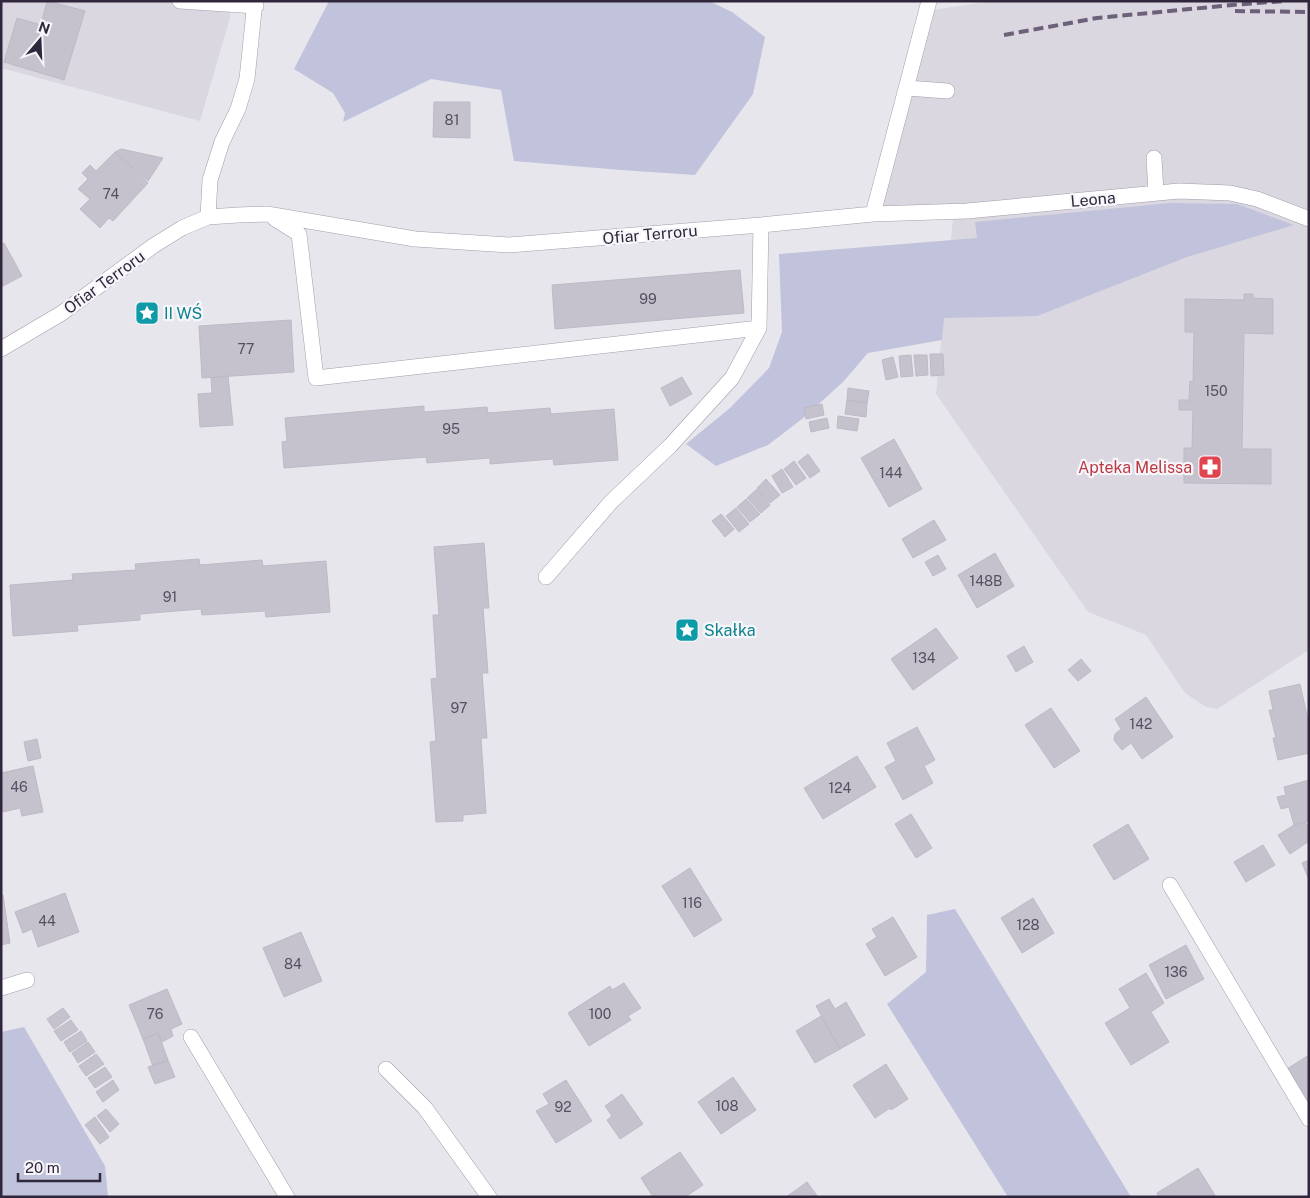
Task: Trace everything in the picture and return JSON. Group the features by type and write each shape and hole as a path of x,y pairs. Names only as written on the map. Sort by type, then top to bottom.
{"street":[{"path":"180,1 255,4 247,79 238,109 222,142 210,180 208,217"},
{"path":"873,214 929,1"},
{"path":"907,88 947,90"},
{"path":"1154,158 1156,193"},
{"name":"Leona","path":"873,214 967,211 1179,191 1230,193 1257,199 1309,219"},
{"path":"267,214 299,234 316,378 759,328"},
{"name":"Ofiar Terroru","path":"1,349 62,313 153,246 182,228 208,217 267,214 408,238 496,245 583,240 873,214"},
{"path":"546,576 611,502 670,446 732,378 759,328 761,224"},
{"path":"1170,885 1309,1119"},
{"path":"1,988 27,980"},
{"path":"191,1037 287,1197"},
{"path":"386,1069 425,1108 489,1197"}],"shaded area":[{"path":"1,1 230,1 230,18 200,121 1,68"},
{"path":"329,1 709,1 732,12 765,37 753,94 695,175 621,170 514,161 501,90 431,79 343,122 345,113 333,93 294,69"},
{"path":"992,1 1309,1 1309,650 1217,709 1206,707 1185,693 1146,635 1088,612 936,394 953,219 873,214 926,11"},
{"path":"1170,203 1237,204 1294,225 1187,257 1037,316 944,318 942,340 868,353 843,382 802,419 768,445 716,466 686,444 730,408 769,368 782,332 779,254 977,238 975,222"},
{"path":"955,909 1131,1197 1008,1197 887,1004 926,972 927,915"},
{"path":"24,1027 105,1166 108,1197 1,1197 1,1032"}],"building":[{"path":"47,1 85,11 64,80 4,62 17,18 41,25"},
{"path":"434,102 470,102 470,138 433,137"},
{"path":"121,149 163,158 148,181 115,152"},
{"path":"115,152 148,183 113,221 109,218 100,228 80,209 90,199 78,189 88,179 82,173 90,165 96,171"},
{"path":"4,243 22,276 1,287 1,245"},
{"path":"740,270 744,313 555,329 552,285"},
{"path":"1244,294 1253,294 1253,298 1273,299 1273,334 1244,333 1242,449 1271,449 1271,484 1184,483 1184,448 1192,448 1193,410 1179,410 1179,400 1189,400 1190,381 1193,382 1194,332 1185,332 1185,299 1244,300"},
{"path":"291,320 294,372 202,378 199,326"},
{"path":"930,354 943,354 944,375 931,376"},
{"path":"911,355 913,376 901,377 899,356"},
{"path":"914,355 927,355 928,375 916,376"},
{"path":"893,357 898,377 886,380 882,360"},
{"path":"228,376 233,425 200,427 198,394 212,393 211,378"},
{"path":"682,377 692,394 670,406 661,388"},
{"path":"848,388 869,391 867,403 847,400"},
{"path":"847,400 867,403 866,417 845,414"},
{"path":"822,404 824,415 806,419 804,408"},
{"path":"424,406 424,412 487,407 488,413 550,408 551,414 614,409 618,460 554,465 553,459 490,464 490,458 427,463 426,457 284,468 282,442 287,441 285,418"},
{"path":"838,416 859,419 857,431 837,428"},
{"path":"827,418 829,428 811,432 809,422"},
{"path":"894,439 922,489 889,507 861,458"},
{"path":"808,454 820,471 810,478 798,462"},
{"path":"794,461 806,478 796,485 784,469"},
{"path":"782,469 793,487 782,493 772,476"},
{"path":"766,479 780,495 770,503 757,488"},
{"path":"757,489 770,505 761,513 747,498"},
{"path":"746,499 760,514 750,522 737,507"},
{"path":"736,508 749,524 739,532 726,516"},
{"path":"721,514 734,529 725,537 712,521"},
{"path":"934,520 946,540 913,558 902,539"},
{"path":"484,543 489,608 483,608 488,673 482,673 487,738 481,738 486,813 463,815 463,821 436,822 430,742 436,741 431,679 437,678 433,615 439,615 434,547"},
{"path":"995,553 1014,586 977,608 958,575"},
{"path":"938,555 946,569 933,576 925,562"},
{"path":"199,559 200,565 262,560 263,566 326,561 330,612 266,617 265,611 202,615 201,609 140,614 140,620 77,625 78,631 13,636 10,585 73,580 72,574 136,570 135,564"},
{"path":"936,628 958,658 913,690 891,659"},
{"path":"1024,646 1033,662 1016,672 1007,656"},
{"path":"1081,659 1091,671 1078,681 1068,670"},
{"path":"1300,684 1309,724 1309,753 1278,760 1273,738 1276,738 1269,710 1273,710 1269,691"},
{"path":"1146,697 1173,737 1142,759 1131,743 1122,750 1114,740 1115,734 1121,729 1115,719"},
{"path":"1051,708 1080,751 1054,768 1025,725"},
{"path":"917,727 935,760 924,766 933,783 903,800 885,767 896,761 887,743"},
{"path":"37,739 41,758 28,761 24,742"},
{"path":"857,756 876,787 823,819 804,788"},
{"path":"33,766 43,812 22,816 20,808 3,812 1,773"},
{"path":"1309,780 1309,821 1294,825 1289,807 1281,809 1277,797 1286,795 1284,787"},
{"path":"911,814 932,848 916,858 895,824"},
{"path":"1305,822 1309,827 1309,841 1290,854 1278,835 1294,825"},
{"path":"1128,824 1149,859 1114,880 1093,845"},
{"path":"1263,845 1275,865 1246,882 1234,862"},
{"path":"1309,860 1309,880 1302,863"},
{"path":"690,868 722,920 694,937 662,886"},
{"path":"65,893 79,932 38,947 32,929 23,933 15,912"},
{"path":"1,895 3,895 10,943 1,945"},
{"path":"1033,898 1054,933 1022,953 1001,918"},
{"path":"893,917 917,957 885,976 866,944 877,937 872,929"},
{"path":"301,932 322,981 284,997 263,948"},
{"path":"1186,945 1204,979 1166,999 1149,965"},
{"path":"1146,973 1164,1003 1151,1012 1169,1042 1131,1065 1105,1023 1130,1008 1119,989"},
{"path":"624,983 641,1008 628,1016 631,1020 589,1046 568,1013 610,986 612,990"},
{"path":"167,989 182,1024 171,1029 173,1036 162,1042 158,1033 143,1039 129,1005"},
{"path":"829,999 835,1009 846,1002 865,1035 840,1049 816,1006"},
{"path":"63,1008 70,1017 54,1029 47,1019"},
{"path":"821,1016 840,1049 815,1063 796,1031"},
{"path":"71,1020 78,1030 61,1041 54,1031"},
{"path":"81,1031 87,1041 70,1052 64,1042"},
{"path":"158,1033 168,1060 153,1066 143,1039"},
{"path":"88,1042 95,1052 78,1063 72,1053"},
{"path":"96,1054 104,1064 86,1076 79,1066"},
{"path":"1309,1055 1309,1113 1282,1072"},
{"path":"168,1060 175,1077 155,1084 148,1067"},
{"path":"886,1064 908,1099 875,1118 853,1085"},
{"path":"105,1067 112,1077 95,1088 88,1078"},
{"path":"733,1077 756,1110 721,1134 698,1102"},
{"path":"113,1080 119,1090 103,1102 96,1092"},
{"path":"566,1080 592,1121 556,1143 536,1111 549,1104 543,1094"},
{"path":"622,1094 643,1124 620,1139 607,1120 612,1116 605,1106"},
{"path":"106,1109 119,1124 110,1132 97,1116"},
{"path":"95,1117 109,1137 100,1144 85,1125"},
{"path":"680,1152 703,1185 685,1197 653,1197 641,1178"},
{"path":"1198,1168 1216,1197 1159,1197 1157,1193"},
{"path":"807,1182 818,1197 786,1197 796,1190"}],"railway":[{"path":"1004,35 1097,18 1284,1"},
{"path":"1235,11 1309,12"}],"place":[{"name":"II WŚ","path":"147,313"},
{"name":"Apteka Melissa","path":"1210,467"},
{"name":"Skałka","path":"687,630"}]}
